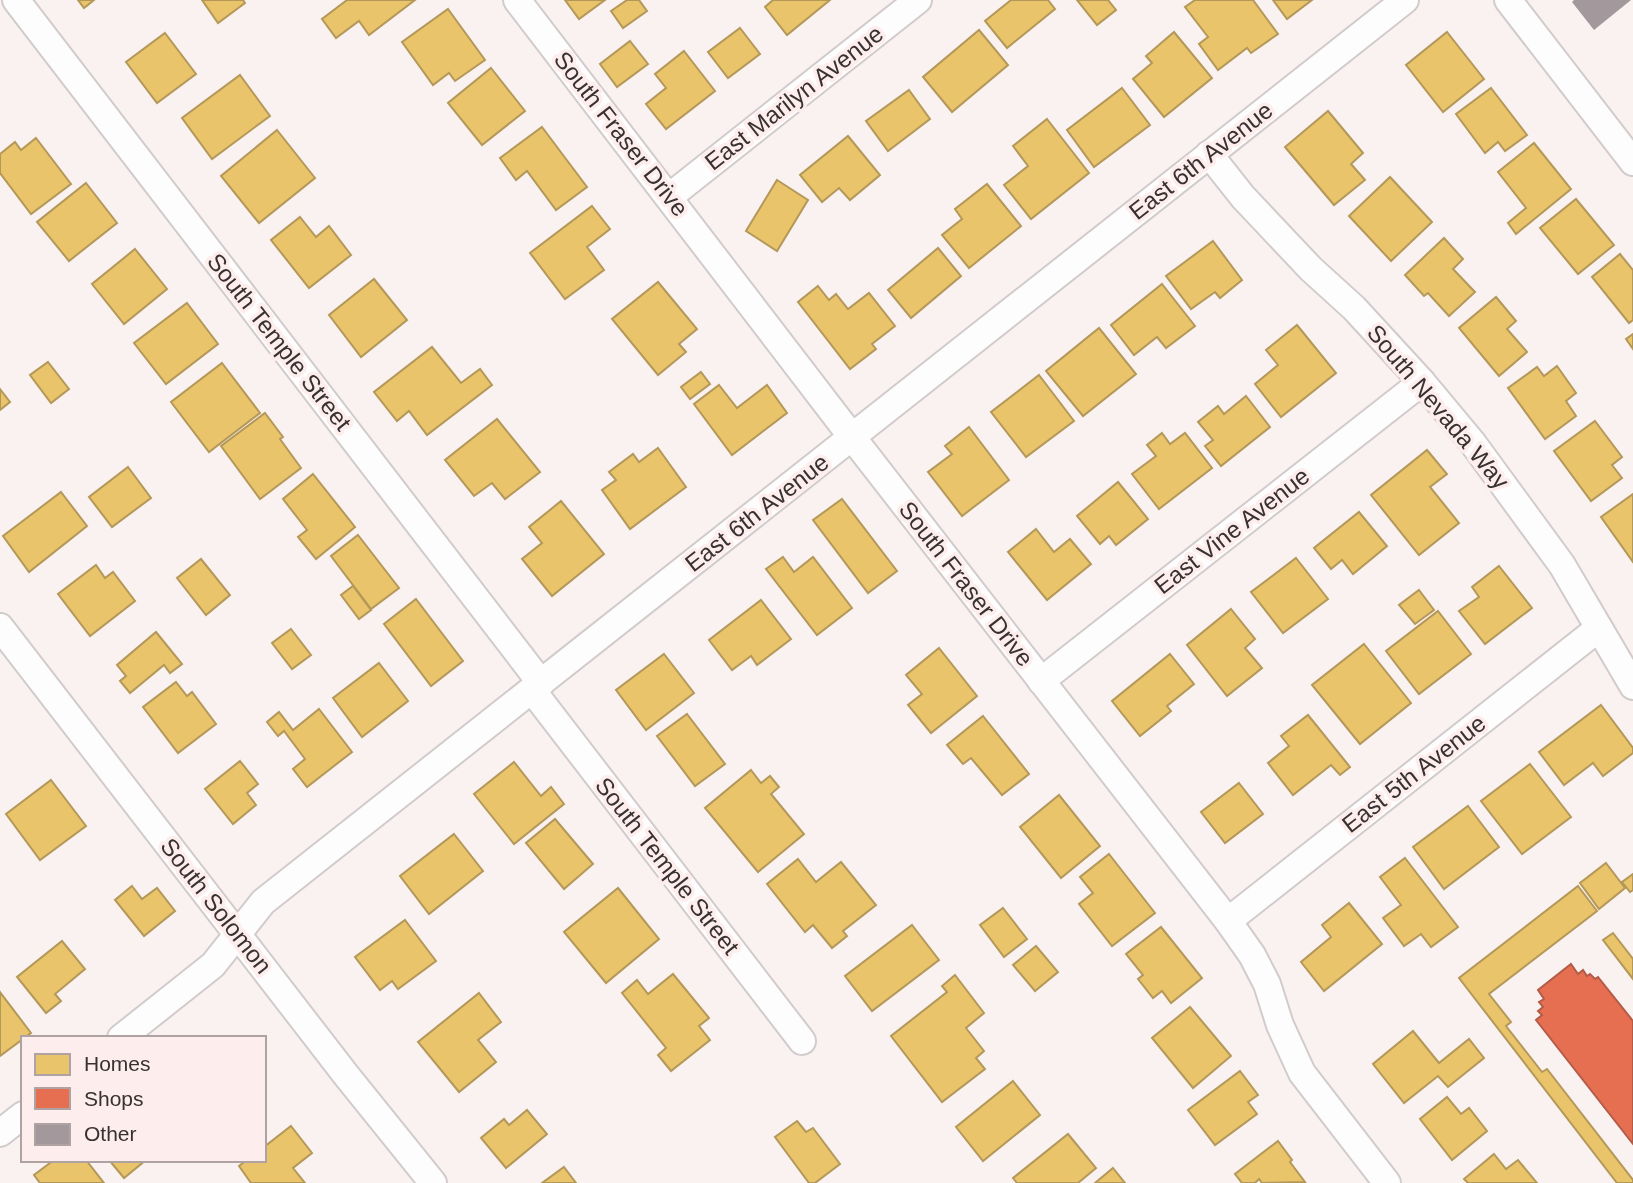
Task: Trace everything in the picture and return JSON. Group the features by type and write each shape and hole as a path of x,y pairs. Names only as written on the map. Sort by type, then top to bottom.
{"street":[{"name":"South Temple Street","path":"16,0 802,1041"},
{"name":"South Fraser Drive","path":"517,0 1228,921 1252,955 1302,1073 1387,1183"},
{"name":"East Marilyn Avenue","path":"669,197 918,0"},
{"name":"East 6th Avenue","path":"124,1036 213,965 263,902 1405,0"},
{"path":"1508,0 1633,162"},
{"name":"South Nevada Way","path":"1209,154 1243,197 1311,269 1354,308 1422,382 1472,442 1562,565 1633,686"},
{"name":"East Vine Avenue","path":"1041,681 1422,382"},
{"name":"South Solomon","path":"0,627 346,1075 433,1183"},
{"name":"East 5th Avenue","path":"1228,921 1600,628"},
{"path":"0,1133 21,1117"}],"building: Homes":[{"path":"78,0 94,0 84,8"},
{"path":"202,0 243,0 245,3 218,23"},
{"path":"347,0 415,0 369,35 359,21 336,38 322,19"},
{"path":"565,0 605,0 579,19"},
{"path":"627,0 639,0 647,11 623,28 611,11"},
{"path":"773,0 830,0 787,35 765,7"},
{"path":"1011,0 1048,0 1055,9 1007,48 985,21"},
{"path":"1077,0 1108,0 1116,10 1097,25"},
{"path":"1195,0 1253,0 1278,34 1251,53 1247,48 1218,70 1199,44 1208,37 1185,7"},
{"path":"1273,0 1312,0 1287,19"},
{"path":"448,9 485,60 455,81 449,73 433,85 402,42"},
{"path":"740,28 760,54 728,78 708,52"},
{"path":"979,30 1008,65 952,112 923,77"},
{"path":"1174,32 1212,78 1164,117 1133,79 1152,63 1146,56"},
{"path":"1447,32 1484,79 1443,112 1406,65"},
{"path":"165,33 196,74 157,103 126,62"},
{"path":"630,41 648,64 617,87 600,64"},
{"path":"684,51 715,91 666,129 646,104 666,88 655,74"},
{"path":"491,68 525,111 482,145 448,103"},
{"path":"240,75 270,116 212,159 182,118"},
{"path":"1122,88 1150,125 1094,167 1067,130"},
{"path":"1491,88 1527,135 1505,151 1498,142 1485,153 1456,114"},
{"path":"909,90 930,119 888,151 866,121"},
{"path":"1328,111 1363,153 1351,164 1365,180 1334,205 1285,147"},
{"path":"1047,119 1089,173 1031,219 1004,185 1028,166 1013,146"},
{"path":"542,127 587,187 556,210 527,171 516,180 500,158"},
{"path":"277,130 315,178 259,223 221,176"},
{"path":"848,136 880,175 850,200 839,188 822,202 800,175"},
{"path":"36,138 71,184 31,214 0,173 0,154 15,142 21,150"},
{"path":"1534,143 1571,189 1516,234 1508,223 1526,208 1498,172"},
{"path":"1390,177 1432,222 1391,261 1349,216"},
{"path":"777,180 808,200 777,251 746,231"},
{"path":"86,183 117,223 69,261 37,222"},
{"path":"987,184 1021,226 969,268 942,235 962,219 955,209"},
{"path":"1576,199 1614,245 1578,274 1540,228"},
{"path":"592,206 610,229 587,247 604,270 565,299 530,253"},
{"path":"300,217 316,237 329,226 351,255 309,288 271,240"},
{"path":"1444,238 1463,259 1453,269 1475,292 1449,316 1428,293 1424,296 1405,275"},
{"path":"1213,241 1242,280 1220,298 1215,292 1191,309 1166,276"},
{"path":"938,248 961,276 911,318 888,290"},
{"path":"135,249 167,289 124,324 92,284"},
{"path":"1620,254 1633,270 1633,320 1629,323 1592,277"},
{"path":"374,279 407,320 361,357 329,315"},
{"path":"658,282 697,329 679,344 686,352 658,375 612,319"},
{"path":"1162,284 1195,326 1166,348 1157,337 1134,355 1111,325"},
{"path":"818,286 829,300 836,294 848,309 869,293 895,326 872,344 876,349 850,369 798,302"},
{"path":"1496,297 1516,321 1507,329 1527,352 1499,376 1459,328"},
{"path":"187,303 218,344 166,384 134,343"},
{"path":"1297,325 1336,373 1281,417 1255,384 1278,365 1266,350"},
{"path":"1099,328 1136,374 1083,416 1046,371"},
{"path":"1633,334 1633,349 1626,339"},
{"path":"432,347 461,383 480,369 492,385 427,435 409,411 397,421 374,392"},
{"path":"48,362 69,389 51,403 30,375"},
{"path":"222,363 260,413 209,452 171,402"},
{"path":"1557,366 1576,393 1566,401 1576,416 1545,439 1508,388 1537,367 1544,376"},
{"path":"701,372 710,384 690,399 681,387"},
{"path":"1039,375 1074,421 1026,457 991,412"},
{"path":"719,385 737,408 767,385 787,413 732,455 694,404"},
{"path":"0,389 10,402 0,410"},
{"path":"1246,396 1270,427 1221,466 1205,446 1213,440 1198,422 1218,406 1224,414"},
{"path":"265,413 301,468 260,499 221,446"},
{"path":"497,419 540,472 505,499 492,483 474,496 445,460"},
{"path":"1595,421 1622,457 1612,465 1622,478 1591,501 1554,451"},
{"path":"969,427 1009,480 962,516 928,472 952,454 945,446"},
{"path":"1162,433 1170,444 1185,433 1212,468 1159,509 1132,474 1156,456 1147,445"},
{"path":"658,448 686,487 630,529 602,490 616,480 609,472 633,454 639,462"},
{"path":"1427,450 1447,474 1430,487 1459,523 1419,555 1371,495"},
{"path":"128,467 151,498 112,527 89,497"},
{"path":"313,474 355,527 316,559 298,537 307,530 283,499"},
{"path":"1118,482 1148,519 1116,545 1109,536 1100,544 1077,516"},
{"path":"61,492 87,526 29,572 3,536"},
{"path":"1633,494 1633,562 1601,517"},
{"path":"842,499 897,571 868,593 813,520"},
{"path":"561,501 604,554 552,596 522,559 542,543 529,527"},
{"path":"1359,512 1387,546 1353,574 1342,560 1331,569 1314,548"},
{"path":"1036,529 1054,552 1070,539 1091,564 1047,600 1008,552"},
{"path":"358,535 399,588 371,609 331,556"},
{"path":"783,557 794,572 813,557 852,608 817,635 766,569"},
{"path":"1296,558 1328,599 1283,633 1251,592"},
{"path":"201,559 230,595 206,615 177,578"},
{"path":"96,565 105,578 113,572 135,601 90,636 58,594"},
{"path":"1499,566 1532,608 1485,644 1459,611 1479,597 1472,587"},
{"path":"353,586 371,610 359,619 341,595"},
{"path":"1419,590 1434,610 1415,624 1399,605"},
{"path":"416,599 463,661 431,686 384,624"},
{"path":"761,600 791,639 757,665 751,656 732,670 709,640"},
{"path":"1231,609 1255,639 1245,648 1262,668 1227,696 1187,645"},
{"path":"1438,611 1471,654 1419,694 1386,651"},
{"path":"291,629 311,655 292,669 272,643"},
{"path":"156,632 182,664 170,673 164,665 130,693 120,681 126,676 117,665"},
{"path":"1364,644 1411,703 1360,744 1312,685"},
{"path":"939,648 977,696 931,733 908,705 922,694 906,675"},
{"path":"664,654 694,693 646,730 616,690"},
{"path":"1170,654 1194,684 1167,706 1171,711 1140,736 1112,701"},
{"path":"379,663 408,701 362,737 333,698"},
{"path":"176,682 187,696 192,692 216,724 178,753 143,707"},
{"path":"1601,705 1633,748 1633,753 1603,776 1593,763 1564,785 1539,752"},
{"path":"319,709 352,752 307,787 293,769 305,759 284,731 278,736 267,722 279,712 293,730"},
{"path":"687,714 725,764 695,786 657,736"},
{"path":"1308,715 1350,767 1340,775 1331,765 1293,795 1268,763 1289,746 1281,736"},
{"path":"983,716 1029,774 1002,795 971,758 963,764 947,745"},
{"path":"240,761 258,784 247,793 256,805 233,824 205,789"},
{"path":"514,762 541,796 551,787 564,804 514,844 474,794"},
{"path":"1530,764 1571,817 1522,854 1481,801"},
{"path":"751,770 761,783 770,776 779,787 771,794 804,834 758,872 705,808"},
{"path":"51,780 86,826 40,860 6,814"},
{"path":"1239,783 1263,814 1225,843 1201,812"},
{"path":"1059,795 1100,846 1061,878 1020,827"},
{"path":"1468,806 1499,847 1444,889 1413,847"},
{"path":"555,819 593,864 564,889 526,843"},
{"path":"454,834 483,871 429,914 400,876"},
{"path":"1109,854 1155,913 1112,946 1079,904 1093,893 1080,877"},
{"path":"1405,858 1458,927 1431,947 1421,934 1404,946 1383,918 1401,905 1380,877"},
{"path":"798,859 816,882 841,862 876,905 843,931 847,936 832,948 813,925 805,932 767,884"},
{"path":"1606,863 1625,888 1599,909 1580,883"},
{"path":"1633,874 1633,890 1630,892 1622,882"},
{"path":"132,886 142,899 157,888 175,911 144,936 115,900"},
{"path":"1578,886 1597,911 1489,994 1511,1022 1506,1026 1542,1072 1547,1069 1633,1183 1617,1183 1459,978"},
{"path":"618,888 659,939 606,983 564,932"},
{"path":"1349,903 1382,944 1324,991 1301,962 1331,937 1322,925"},
{"path":"1003,908 1027,939 1004,957 980,925"},
{"path":"405,920 436,961 398,989 392,981 380,990 355,957"},
{"path":"912,925 939,960 872,1011 845,976"},
{"path":"1161,927 1202,978 1171,1003 1162,991 1153,998 1138,979 1143,975 1126,954"},
{"path":"1613,933 1633,959 1633,979 1603,940"},
{"path":"62,941 85,969 55,994 61,1001 46,1013 17,977"},
{"path":"1036,946 1058,972 1035,991 1013,965"},
{"path":"673,974 709,1018 699,1026 710,1040 671,1071 658,1055 666,1048 622,993 637,980 648,994"},
{"path":"955,975 984,1013 966,1028 984,1051 976,1058 985,1069 942,1102 891,1036 947,992 942,986"},
{"path":"0,992 31,1033 21,1036 21,1040 0,1056"},
{"path":"479,993 501,1022 478,1040 496,1062 459,1092 418,1042"},
{"path":"1190,1007 1231,1056 1193,1088 1152,1038"},
{"path":"1413,1031 1439,1063 1469,1039 1484,1058 1448,1087 1438,1076 1404,1103 1373,1064"},
{"path":"1240,1071 1258,1095 1248,1102 1257,1114 1215,1145 1188,1110"},
{"path":"1013,1081 1040,1115 983,1161 956,1127"},
{"path":"1447,1097 1461,1114 1469,1108 1487,1131 1452,1160 1420,1119"},
{"path":"527,1110 547,1134 506,1168 481,1138 504,1119 509,1125"},
{"path":"797,1121 806,1132 813,1128 840,1164 815,1183 809,1183 775,1137"},
{"path":"291,1126 312,1153 293,1168 305,1183 251,1183 239,1166 244,1162 266,1162 266,1145"},
{"path":"1068,1134 1096,1168 1078,1183 1017,1183 1013,1178"},
{"path":"1278,1141 1305,1182 1262,1183 1259,1179 1255,1183 1242,1183 1235,1174"},
{"path":"1494,1154 1506,1169 1518,1160 1537,1183 1468,1183 1464,1179"},
{"path":"51,1162 88,1162 104,1183 40,1183 34,1175"},
{"path":"111,1162 144,1162 124,1178"},
{"path":"564,1167 576,1183 542,1183"},
{"path":"1113,1168 1125,1183 1095,1183"}],"building: Shops":[{"path":"1571,964 1578,974 1583,970 1587,976 1590,974 1595,979 1598,977 1633,1021 1633,1144 1536,1020 1542,1015 1538,1011 1543,1007 1539,1002 1544,999 1538,990"}],"building: Other":[{"path":"1631,0 1594,30 1572,2"}]}
